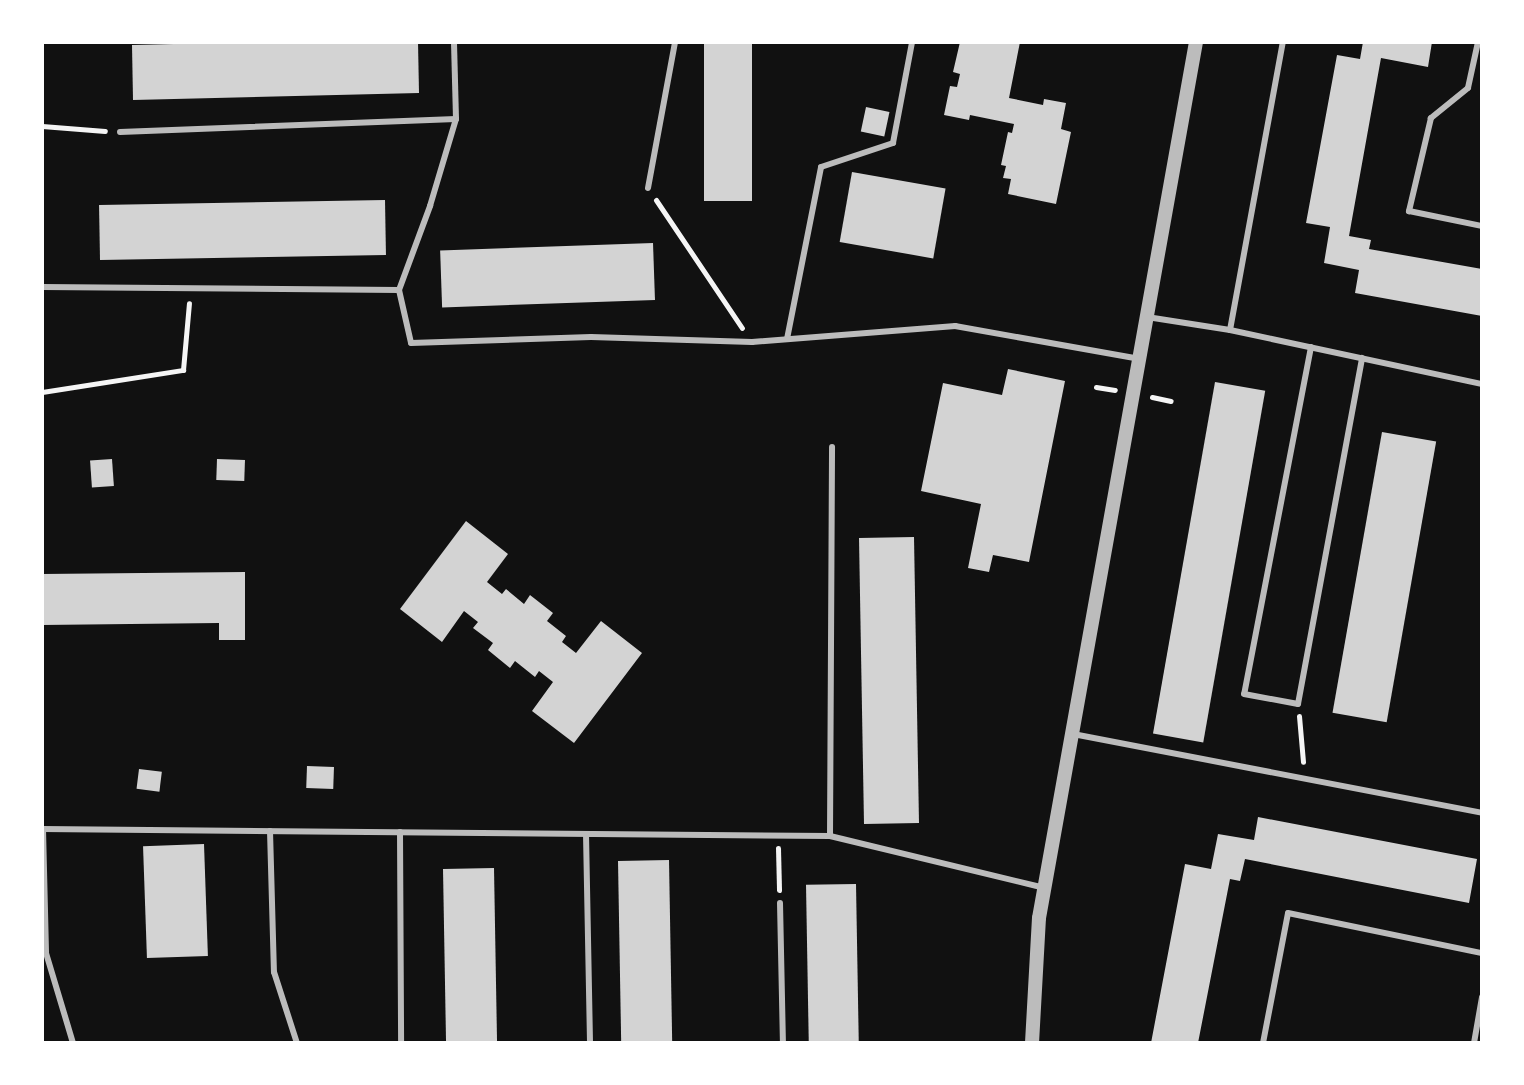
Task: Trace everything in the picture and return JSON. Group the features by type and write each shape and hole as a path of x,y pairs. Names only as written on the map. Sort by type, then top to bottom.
{"street":[{"path":"1032,1043 1039,918 1196,42"}],"lane":[{"path":"454,42 456,119 430,206 399,290 411,343 591,337 752,342 955,326 1140,359"},
{"path":"648,188 675,42"},
{"path":"787,339 821,167 893,143 912,42"},
{"path":"1230,330 1283,42"},
{"path":"1478,42 1468,88 1431,118 1409,211 1482,226"},
{"path":"120,132 456,119"},
{"path":"42,287 399,290"},
{"path":"1147,317 1230,330 1482,384"},
{"path":"1311,347 1244,694 1298,704 1362,358"},
{"path":"830,836 832,447"},
{"path":"1073,734 1482,813"},
{"path":"73,1043 46,953 42,829 830,836 1045,888"},
{"path":"270,831 274,972 297,1043"},
{"path":"400,832 401,1043"},
{"path":"586,834 590,1043"},
{"path":"780,903 783,1043"},
{"path":"1263,1043 1288,913 1482,953"},
{"path":"1474,1043 1482,997"}],"path":[{"path":"42,126 120,132"},
{"path":"648,188 752,342"},
{"path":"42,392 183,370 190,290"},
{"path":"1298,704 1304,779"},
{"path":"778,835 780,903"}],"building":[{"path":"418,42 419,93 133,100 132,45"},
{"path":"704,42 752,42 752,201 704,201"},
{"path":"960,42 1020,42 1009,98 1043,105 1044,99 1066,103 1061,129 1071,132 1056,204 1008,194 1011,179 1003,178 1006,166 1001,165 1008,132 1012,133 1014,124 970,115 969,120 944,115 950,86 957,87 960,74 953,72"},
{"path":"1363,42 1432,42 1428,67 1381,58 1349,236 1371,240 1369,249 1482,269 1482,316 1355,293 1359,270 1324,263 1330,227 1306,223 1337,55 1360,59"},
{"path":"866,107 889,112 884,136 861,131"},
{"path":"852,172 946,188 933,258 840,242"},
{"path":"385,200 386,255 100,260 99,205"},
{"path":"653,243 655,300 442,307 440,250"},
{"path":"1008,369 1065,381 1029,562 993,555 989,572 968,568 981,504 921,491 943,383 1002,395"},
{"path":"1215,382 1265,391 1203,742 1153,734"},
{"path":"1382,432 1436,442 1387,722 1333,713"},
{"path":"112,459 114,486 92,487 90,461"},
{"path":"217,459 245,460 244,481 216,480"},
{"path":"466,521 508,554 487,582 502,594 506,589 524,604 530,595 553,613 547,621 566,636 562,642 576,653 601,621 642,653 574,743 532,711 553,682 539,671 535,677 515,661 510,668 488,650 493,643 473,628 478,622 464,611 442,642 400,609"},
{"path":"914,537 919,823 864,824 859,538"},
{"path":"245,572 245,640 219,640 219,623 42,625 42,574"},
{"path":"307,766 334,767 333,789 306,788"},
{"path":"139,769 162,772 159,792 137,789"},
{"path":"1258,817 1477,859 1469,903 1245,859 1240,881 1230,879 1198,1043 1151,1043 1185,864 1211,869 1218,834 1254,840"},
{"path":"204,844 208,956 147,958 143,846"},
{"path":"669,860 672,1043 621,1043 618,861"},
{"path":"494,868 497,1043 446,1043 443,869"},
{"path":"856,884 859,1043 809,1043 806,885"}]}
